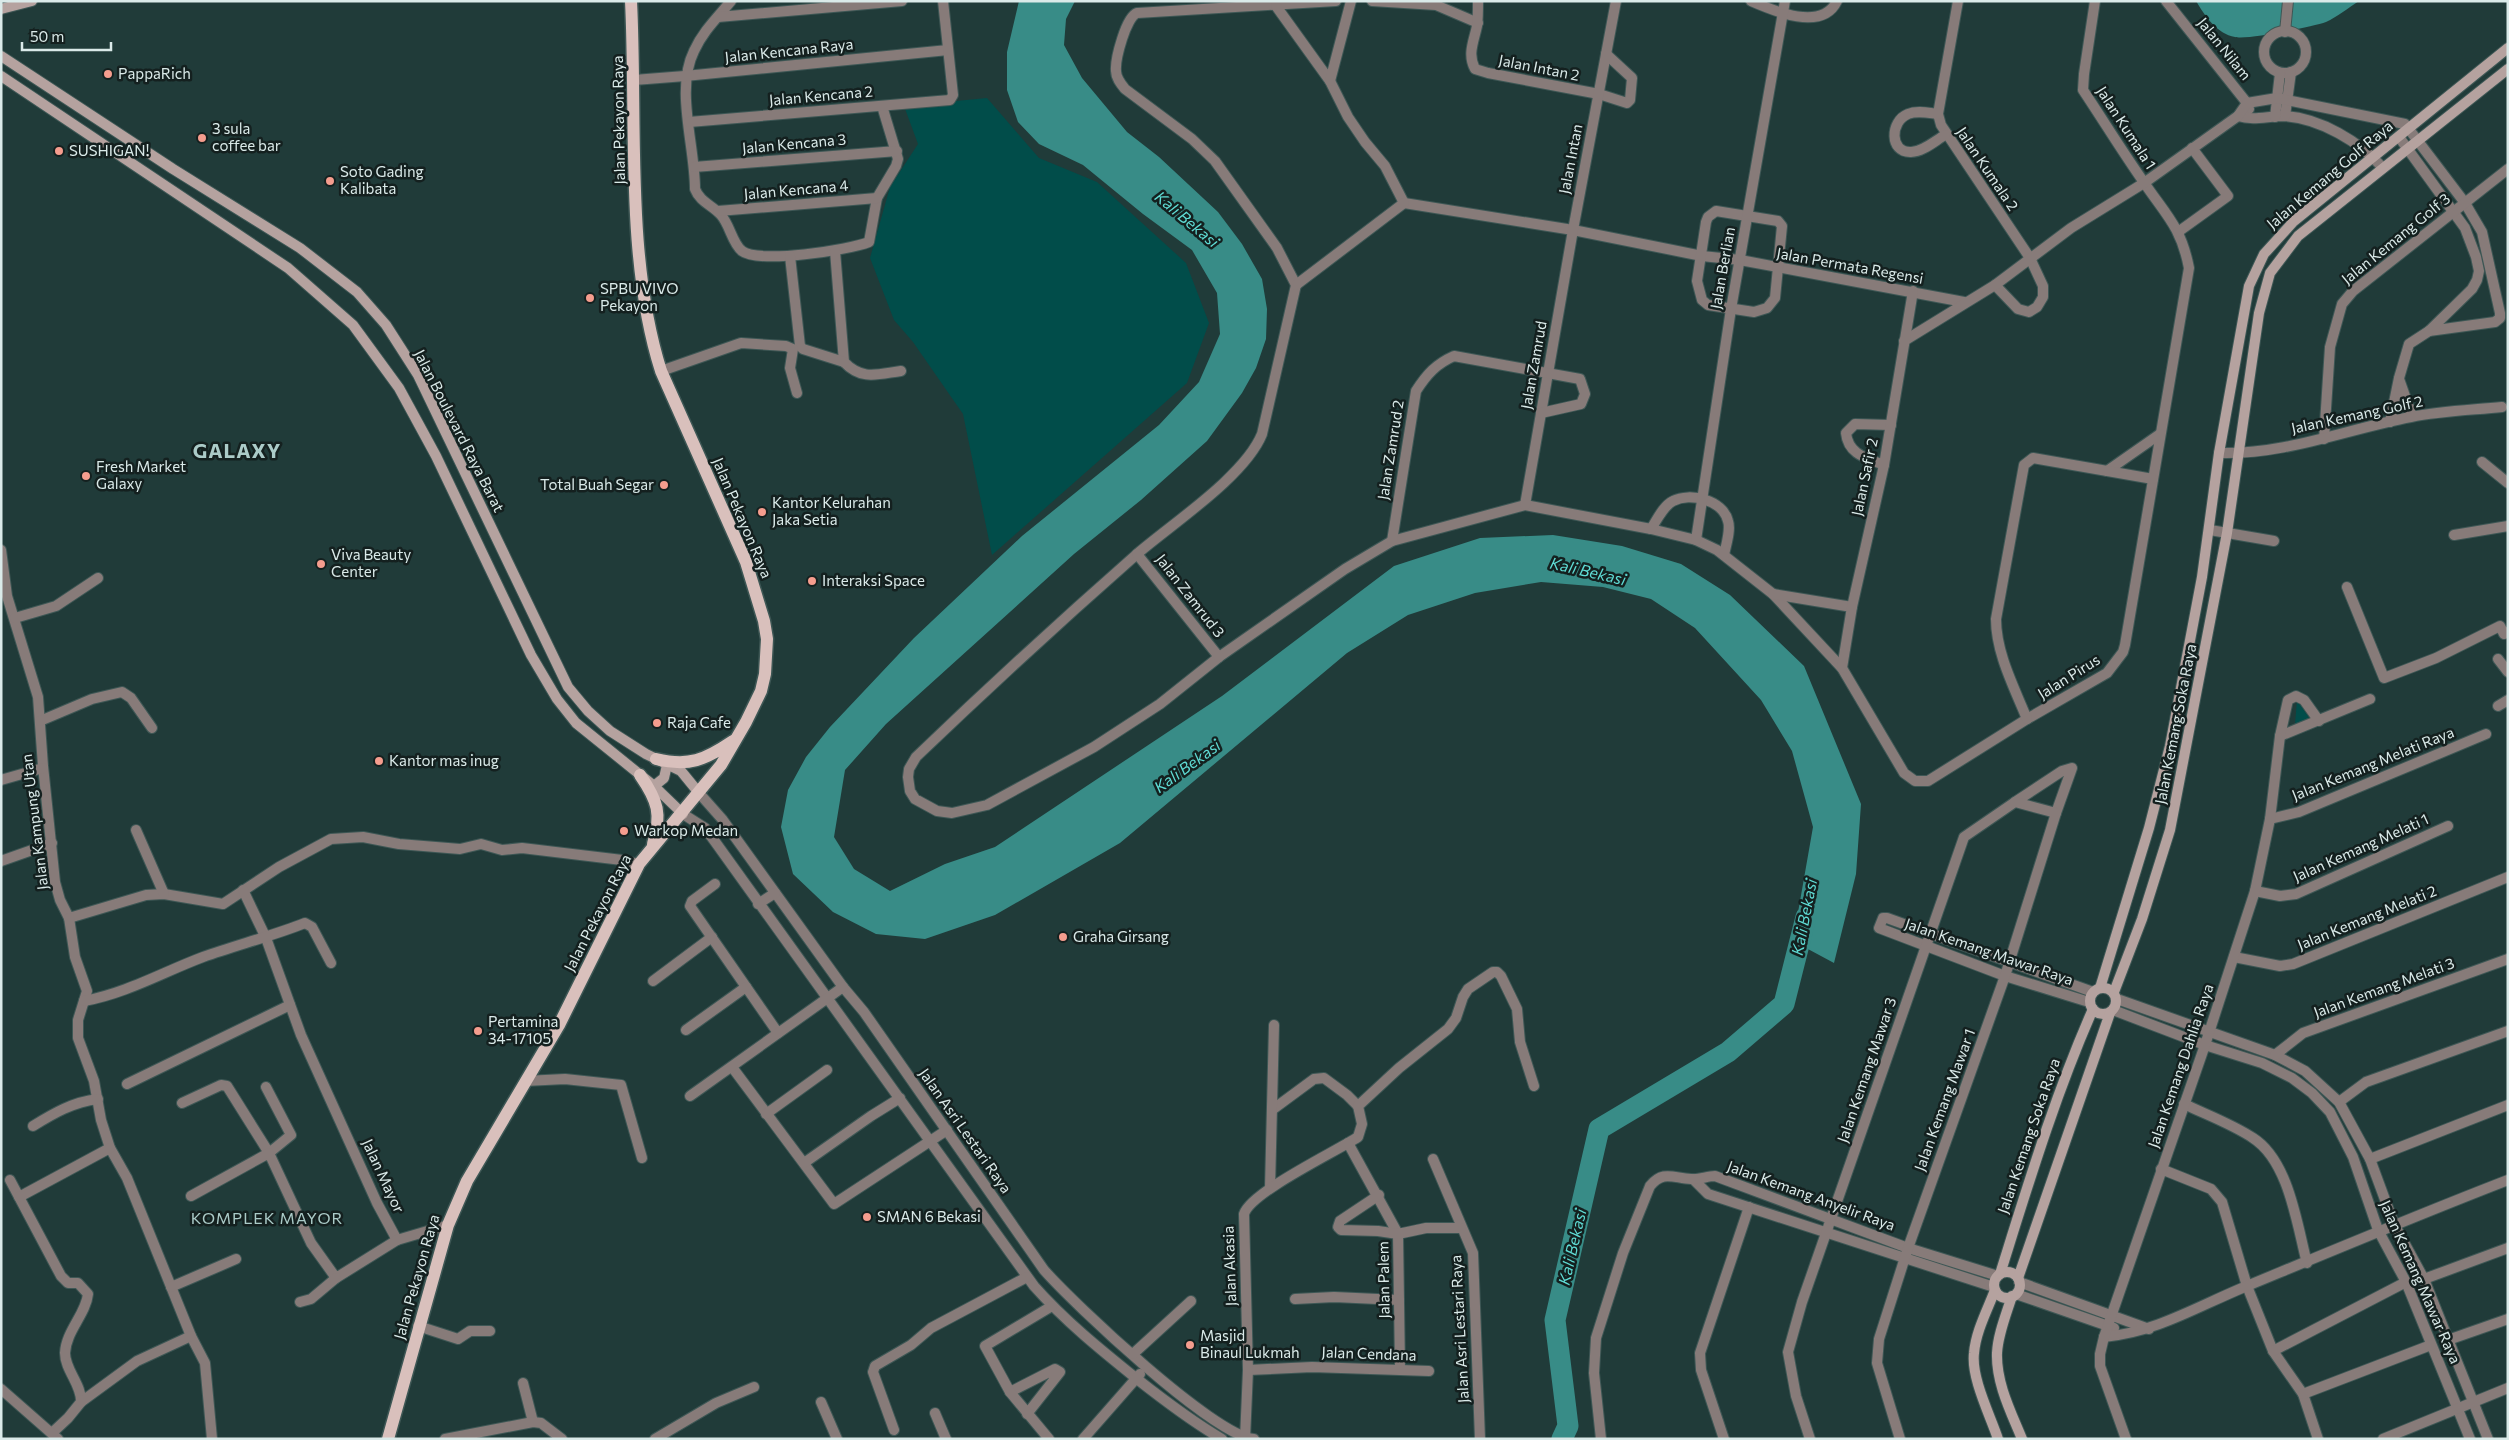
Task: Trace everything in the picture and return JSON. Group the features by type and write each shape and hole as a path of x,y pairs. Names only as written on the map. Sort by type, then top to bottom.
{"main road":[{"name":"Jalan Pekayon Raya","path":"386,1437 448,1225 466,1181 559,1025 638,864 683,814 721,765 761,691 767,656 764,621 746,562 662,371 649,328 637,219 631,1"},
{"path":"662,762 684,763 711,756 735,740"},
{"path":"640,775 656,802 658,814 658,828 652,849"}],"street":[{"path":"1,10 32,1"},
{"path":"731,1 709,26 694,49 685,76 698,196 723,216 740,250 753,257 790,256 835,251 865,244 872,238 877,198 896,166 897,151 882,106"},
{"path":"718,17 902,1"},
{"path":"943,1 948,50"},
{"path":"1296,285 1277,248 1215,161 1192,139 1125,89 1116,73 1128,21 1134,14 1336,1"},
{"path":"1330,81 1351,1"},
{"path":"1372,1 1438,3 1478,23 1478,1"},
{"name":"Jalan Intan","path":"1573,230 1616,1"},
{"path":"1751,1 1782,14 1810,17 1824,15 1833,9 1837,1"},
{"name":"Jalan Berlian","path":"1696,540 1747,215 1784,1"},
{"name":"Jalan Kumala 2","path":"1958,1 1938,114 1945,134 2030,258 2043,286 2043,297 2037,307 2029,312 2018,308 1995,285"},
{"name":"Jalan Kumala 1","path":"2095,1 2083,90 2144,183"},
{"name":"Jalan Nilam","path":"2166,1 2247,103 2251,120"},
{"path":"2285,32 2288,1"},
{"path":"1276,6 1330,81 1348,116 1365,142 1385,166 1404,203 1296,285 1262,434 1256,449 1236,471 1137,554 916,757 909,769 910,791 914,799 937,811 952,813 987,805 1094,747 1160,704 1220,657 1345,569 1392,540 1525,505"},
{"name":"Jalan Intan 2","path":"1478,23 1471,51 1475,69 1599,94 1626,103 1630,100 1632,76 1606,54"},
{"path":"2280,117 2277,98 2286,72 2302,63 2305,51 2301,39 2296,35 2285,32 2271,37 2264,48 2264,54 2269,66 2286,72"},
{"name":"Jalan Kemang Golf Raya","path":"2219,453 2240,329 2255,267 2277,237 2508,48"},
{"name":"Jalan Kencana Raya","path":"634,80 948,50"},
{"name":"Jalan Kencana 2","path":"689,122 946,100 952,98 948,50"},
{"path":"6,58 1,76 288,268 353,325 399,388 436,456 531,655 557,699 576,723 654,786 683,814 704,828 1027,1276 1052,1306 1192,1422 1222,1439"},
{"name":"Jalan Boulevard Raya Barat","path":"6,58 173,169 300,248 357,292 386,325 418,376 568,687 588,711 610,731 681,771 699,793"},
{"name":"Jalan Kemang Golf Raya","path":"2239,454 2259,313 2270,273 2298,236 2508,69"},
{"path":"2280,117 2288,100 2286,72"},
{"path":"1904,341 1964,302 1995,285 2071,228 2144,183 2238,116 2247,103 2277,98 2401,122 2410,128 2465,203 2482,232 2500,313 2498,320 2429,331"},
{"path":"1938,114 1908,114 1899,120 1894,134 1896,144 1904,151 1913,152 1945,134"},
{"path":"2238,116 2251,120 2280,117 2344,136 2373,157 2383,168"},
{"path":"2390,422 2399,378 2409,344 2429,331 2472,289 2479,271 2471,241 2454,212 2399,137"},
{"path":"2178,232 2228,196 2192,148"},
{"name":"Jalan Kencana 3","path":"694,167 897,151"},
{"path":"163,185 173,169"},
{"name":"Jalan Kemang Golf 3","path":"2324,439 2330,347 2342,304 2353,291 2508,169"},
{"name":"Jalan Pirus","path":"1525,505 1651,528 1696,540 1724,555 1773,594 1842,668 1904,773 1915,781 1928,781 2027,719 2107,673 2123,652 2189,268 2185,245 2170,217 2144,183"},
{"path":"2324,197 2332,209"},
{"name":"Jalan Kencana 4","path":"718,212 877,198"},
{"name":"Jalan Permata Regensi","path":"1404,203 1573,230 1702,256 1740,260 1778,269 1913,291 1964,302"},
{"path":"1716,211 1778,221 1782,226 1775,298 1767,308 1754,312 1708,305 1702,300 1697,280 1702,256 1708,217 1716,211"},
{"name":"Jalan Zamrud","path":"1525,505 1573,230"},
{"path":"835,251 844,362"},
{"path":"790,256 800,346 803,349 844,362 853,372 862,375 901,371"},
{"path":"2477,280 2493,278"},
{"name":"Jalan Safir 2","path":"1842,668 1852,607 1884,465 1913,291"},
{"path":"662,371 742,343 786,346 793,349 790,368 797,393"},
{"name":"Jalan Zamrud 2","path":"1392,540 1416,390 1427,374 1439,363 1454,356 1576,377 1582,383 1585,397 1578,406 1541,413"},
{"path":"2399,378 2412,416"},
{"name":"Jalan Kemang Golf 2","path":"2219,453 2239,454 2324,439 2412,416 2502,407"},
{"path":"1884,465 1854,453 1850,447 1846,432 1855,424 1891,425"},
{"path":"2107,471 2160,434"},
{"name":"Jalan Kemang Soka Raya","path":"2096,990 2149,828 2170,746 2210,530 2219,453"},
{"name":"Jalan Kemang Soka Raya","path":"2115,995 2142,919 2170,830 2227,533 2239,454"},
{"path":"2027,719 2002,657 1996,633 1996,618 2024,465 2033,458 2153,479"},
{"path":"2482,462 2508,483"},
{"path":"1651,528 1671,502 1680,498 1702,499 1717,505 1724,511 1729,523 1724,555"},
{"path":"2454,535 2508,526"},
{"path":"2210,530 2274,541"},
{"name":"Jalan Kampung Utan","path":"1,550 4,583 24,656 38,696 43,768 55,882 60,900 69,918 75,957 87,991 78,1020 78,1038 98,1099 101,1120 110,1148 127,1178 191,1336 205,1363 212,1439"},
{"name":"Jalan Zamrud 3","path":"1137,554 1220,657"},
{"path":"15,618 56,606 98,578"},
{"path":"2348,588 2384,678 2436,658 2500,626 2504,634 2508,632"},
{"path":"1773,594 1852,607"},
{"path":"531,655 548,647"},
{"path":"2498,658 2508,672"},
{"path":"40,721 92,699 122,692 131,698 152,728"},
{"name":"Jalan Kemang Dahlia Raya","path":"2126,1439 2100,1366 2100,1354 2104,1337 2161,1169 2206,1045 2255,891 2270,819 2280,736 2286,704 2291,696 2304,700 2319,721"},
{"path":"2280,736 2370,699"},
{"path":"2498,706 2508,700"},
{"name":"Jalan Kemang Melati Raya","path":"2270,819 2299,812 2486,734"},
{"path":"654,786 664,778 662,762"},
{"path":"1,780 43,768"},
{"name":"Jalan Kemang Mawar 1","path":"1900,1439 1877,1363 1877,1351 1904,1259 2010,962 2056,813 2072,768 2062,771 2015,802"},
{"name":"Jalan Asri Lestari Raya","path":"699,793 722,819 843,987 864,1012 1043,1269 1066,1294 1146,1366 1193,1404 1248,1438"},
{"path":"2015,802 2056,813"},
{"name":"Jalan Kemang Mawar 3","path":"1810,1439 1796,1396 1788,1352 1825,1233 1964,837 2015,802"},
{"name":"Jalan Kemang Melati 1","path":"2255,891 2280,896 2296,894 2448,826"},
{"path":"136,830 164,894"},
{"path":"716,843 716,836 719,831 730,832"},
{"path":"69,918 131,898 164,894 219,904 313,847 331,839 363,837 399,844 460,849 481,844 502,850 522,848 622,860 638,864"},
{"path":"1,861 52,843"},
{"name":"Jalan Kemang Melati 2","path":"2234,957 2280,966 2293,964 2508,877"},
{"path":"715,884 690,904 778,1033"},
{"name":"Jalan Mayor","path":"243,890 266,938 290,1006 342,1125 377,1203 397,1240"},
{"path":"758,904 775,893"},
{"name":"Jalan Kemang Mawar Raya","path":"2091,1005 1880,930 1884,918 1930,932 2010,962 2096,990"},
{"path":"84,1001 121,992 203,957 309,924 331,963"},
{"path":"653,981 712,937"},
{"name":"Jalan Kemang Melati 3","path":"2275,1055 2303,1033 2508,960"},
{"path":"1358,1106 1448,1029 1456,1018 1463,997 1468,989 1493,972 1497,972 1501,976 1517,1009 1520,1042 1534,1086"},
{"path":"686,1030 746,986"},
{"path":"690,1096 843,987"},
{"path":"2022,1439 2000,1383 1997,1354 1999,1338 2112,1011 2115,995 2108,988 2096,990 2091,1005 2097,1013 2112,1011"},
{"name":"Jalan Kemang Mawar Raya","path":"2115,995 2209,1032 2275,1055 2305,1070 2339,1102 2370,1159 2394,1224 2424,1279 2488,1439"},
{"name":"Jalan Kemang Soka Raya","path":"1998,1275 2048,1120 2091,1005"},
{"path":"126,1084 290,1006"},
{"name":"Jalan Kemang Mawar Raya","path":"2112,1011 2262,1063 2292,1078 2312,1093 2330,1112 2353,1157 2378,1230 2406,1282 2470,1439"},
{"path":"1270,1188 1274,1025"},
{"path":"2339,1102 2366,1082 2508,1032"},
{"path":"732,1067 831,1202 836,1204 947,1130"},
{"path":"766,1114 827,1070"},
{"path":"1270,1188 1348,1143 1361,1133 1362,1124 1358,1106 1340,1089 1324,1078 1314,1079 1272,1110"},
{"path":"525,1081 565,1079 621,1085 642,1158"},
{"path":"182,1103 221,1085 227,1086 269,1153 311,1243 336,1278"},
{"path":"191,1196 269,1153 291,1135 266,1087"},
{"path":"804,1164 871,1116 900,1098"},
{"path":"34,1126 56,1112 82,1101 98,1099"},
{"path":"2184,1104 2254,1138 2276,1162 2287,1186 2307,1263"},
{"path":"2370,1159 2508,1105"},
{"name":"Jalan Palem","path":"1348,1143 1379,1195 1398,1234 1400,1369"},
{"path":"19,1197 110,1148"},
{"name":"Jalan Asri Lestari Raya","path":"1432,1159 1473,1253 1480,1439"},
{"path":"2161,1169 2211,1189 2222,1202 2246,1286 2273,1351 2303,1394 2318,1439"},
{"path":"1601,1439 1594,1373 1596,1338 1623,1253 1650,1186 1655,1179 1665,1174 1692,1179"},
{"name":"Jalan Kemang Anyelir Raya","path":"1692,1179 1715,1176 1908,1248 1998,1275"},
{"name":"Jalan Kemang Anyelir Raya","path":"1692,1179 1708,1194 1995,1289"},
{"path":"10,1180 61,1276 68,1283 78,1283 88,1294 66,1345 65,1356 79,1389 81,1402"},
{"path":"2104,1337 2131,1334 2150,1329 2246,1286 2307,1263 2378,1230 2508,1180"},
{"name":"Jalan Akasia","path":"1248,1438 1244,1214 1246,1209 1267,1193 1270,1188"},
{"path":"973,1201 988,1191"},
{"path":"1379,1195 1340,1221 1338,1227 1341,1230 1378,1230 1398,1234 1460,1224"},
{"path":"1724,1439 1701,1370 1700,1353 1749,1207"},
{"path":"300,1302 313,1298 336,1278 397,1240 448,1225"},
{"path":"2424,1279 2508,1248"},
{"path":"172,1287 236,1259"},
{"path":"1998,1439 1974,1370 1974,1354 1978,1334 1995,1289 1998,1275 2012,1273 2018,1280 2150,1329"},
{"path":"894,1430 874,1372 874,1366 911,1345 930,1328 1027,1276"},
{"path":"2273,1351 2406,1282"},
{"path":"1995,1289 2002,1297 2014,1295 2131,1334"},
{"path":"1295,1299 1334,1297 1399,1300"},
{"path":"1133,1354 1191,1301"},
{"path":"1046,1438 1010,1392 985,1346 1052,1306"},
{"path":"2448,1340 2508,1319"},
{"path":"418,1326 458,1339 470,1331 490,1331"},
{"path":"1091,1340 1102,1327"},
{"path":"1,1389 55,1436 81,1402 137,1361 191,1336"},
{"path":"2303,1394 2432,1345"},
{"path":"1082,1439 1146,1366"},
{"name":"Jalan Cendana","path":"1248,1370 1312,1367 1429,1371"},
{"path":"1010,1392 1055,1369 1060,1372 1026,1414"},
{"path":"523,1382 533,1422"},
{"path":"655,1439 716,1403 754,1387"},
{"path":"2384,1439 2508,1388"},
{"path":"821,1402 836,1439"},
{"path":"936,1413 946,1439"},
{"path":"445,1439 533,1422 546,1426 562,1439"}],"shaded area":[{"path":"987,98 1039,158 1097,182 1186,263 1209,323 1187,383 992,555 963,414 913,342 894,320 870,258 890,187 918,144 904,106"},
{"path":"2297,700 2310,719 2295,724"}],"water":[{"path":"1019,1 1075,1 1066,19 1064,45 1082,78 1127,132 1159,157 1218,212 1242,244 1262,279 1267,309 1266,339 1256,368 1242,393 1207,441 1141,500 1074,554 886,724 845,770 834,837 854,869 890,891 945,864 995,847 1222,696 1394,566 1480,538 1553,535 1622,546 1681,564 1730,595 1804,666 1861,804 1856,874 1834,963 1793,941 1813,827 1792,751 1761,700 1695,628 1651,599 1603,587 1541,582 1475,593 1408,615 1347,653 1120,843 995,915 925,939 876,934 833,912 793,874 781,827 788,790 806,757 830,727 914,638 1022,536 1159,425 1199,382 1220,334 1217,293 1192,250 1143,214 1083,165 1039,144 1018,122 1007,90 1007,52"},
{"path":"2196,1 2359,1 2326,22 2253,37 2235,37 2217,28"}],"waterway":[{"name":"Kali Bekasi","path":"1562,1439 1568,1426 1555,1320 1599,1129 1728,1052 1784,1004 1806,917"}],"place":[{"name":"PappaRich","path":"108,74"},
{"name":"3 sula coffee bar","path":"202,138"},
{"name":"SUSHIGAN!","path":"59,151"},
{"name":"Soto Gading Kalibata","path":"330,181"},
{"name":"SPBU VIVO Pekayon","path":"590,298"},
{"name":"Fresh Market Galaxy","path":"86,476"},
{"name":"Total Buah Segar","path":"664,485"},
{"name":"Kantor Kelurahan Jaka Setia","path":"762,512"},
{"name":"Viva Beauty Center","path":"321,564"},
{"name":"Interaksi Space","path":"812,581"},
{"name":"Raja Cafe","path":"657,723"},
{"name":"Kantor mas inug","path":"379,761"},
{"name":"Warkop Medan","path":"624,831"},
{"name":"Graha Girsang","path":"1063,937"},
{"name":"Pertamina 34-17105","path":"478,1031"},
{"name":"SMAN 6 Bekasi","path":"867,1217"},
{"name":"Masjid Binaul Lukmah","path":"1190,1345"}],"district":[{"name":"GALAXY","path":"237,451"},
{"name":"KOMPLEK MAYOR","path":"267,1218"}]}
